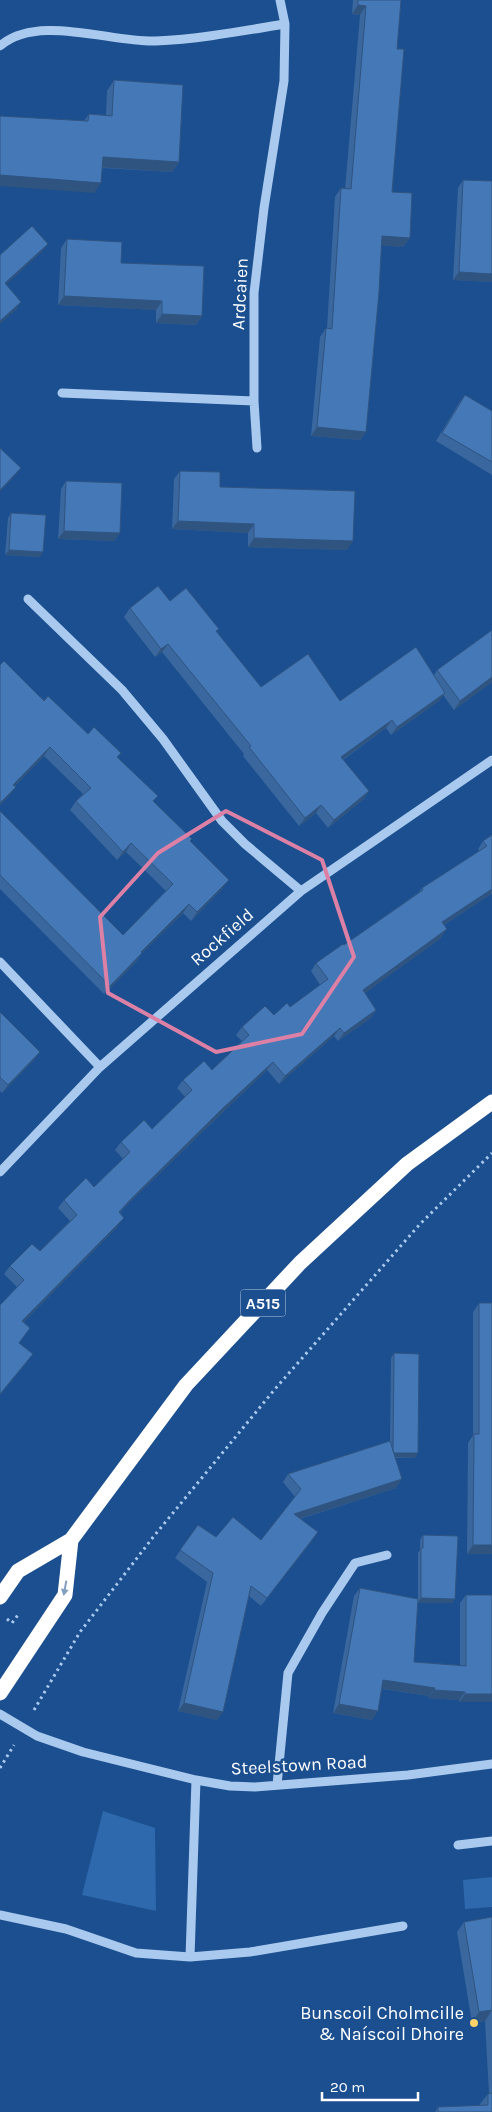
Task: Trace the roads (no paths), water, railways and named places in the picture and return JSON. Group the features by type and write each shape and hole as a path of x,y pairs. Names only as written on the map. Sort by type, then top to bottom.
{"highway":[{"name":"A515","path":"0,1597 18,1571 71,1540 186,1385 300,1263 407,1164 492,1102"},
{"path":"0,1693 65,1595 71,1540"}],"street":[{"name":"Ardcaien","path":"257,448 254,401 254,293 264,208 284,81 285,24 280,0"},
{"path":"0,46 7,40 40,30 154,41 221,34 285,24"},
{"path":"62,393 254,401"},
{"path":"28,598 122,690 162,738 222,821 245,844 301,891"},
{"name":"Rockfield","path":"0,1172 100,1067 301,891 492,760"},
{"path":"0,962 100,1067"},
{"path":"277,1784 288,1673 322,1612 355,1563 387,1554"},
{"name":"Steelstown Road","path":"0,1714 37,1736 83,1752 196,1780 230,1786 408,1775 492,1764"},
{"path":"190,1957 196,1780"},
{"path":"458,1845 492,1841"},
{"path":"0,1915 66,1930 136,1953 190,1957 250,1952 403,1926"}],"place":[{"name":"Bunscoil Cholmcille & Naíscoil Dhoire","path":"474,2023"}]}
